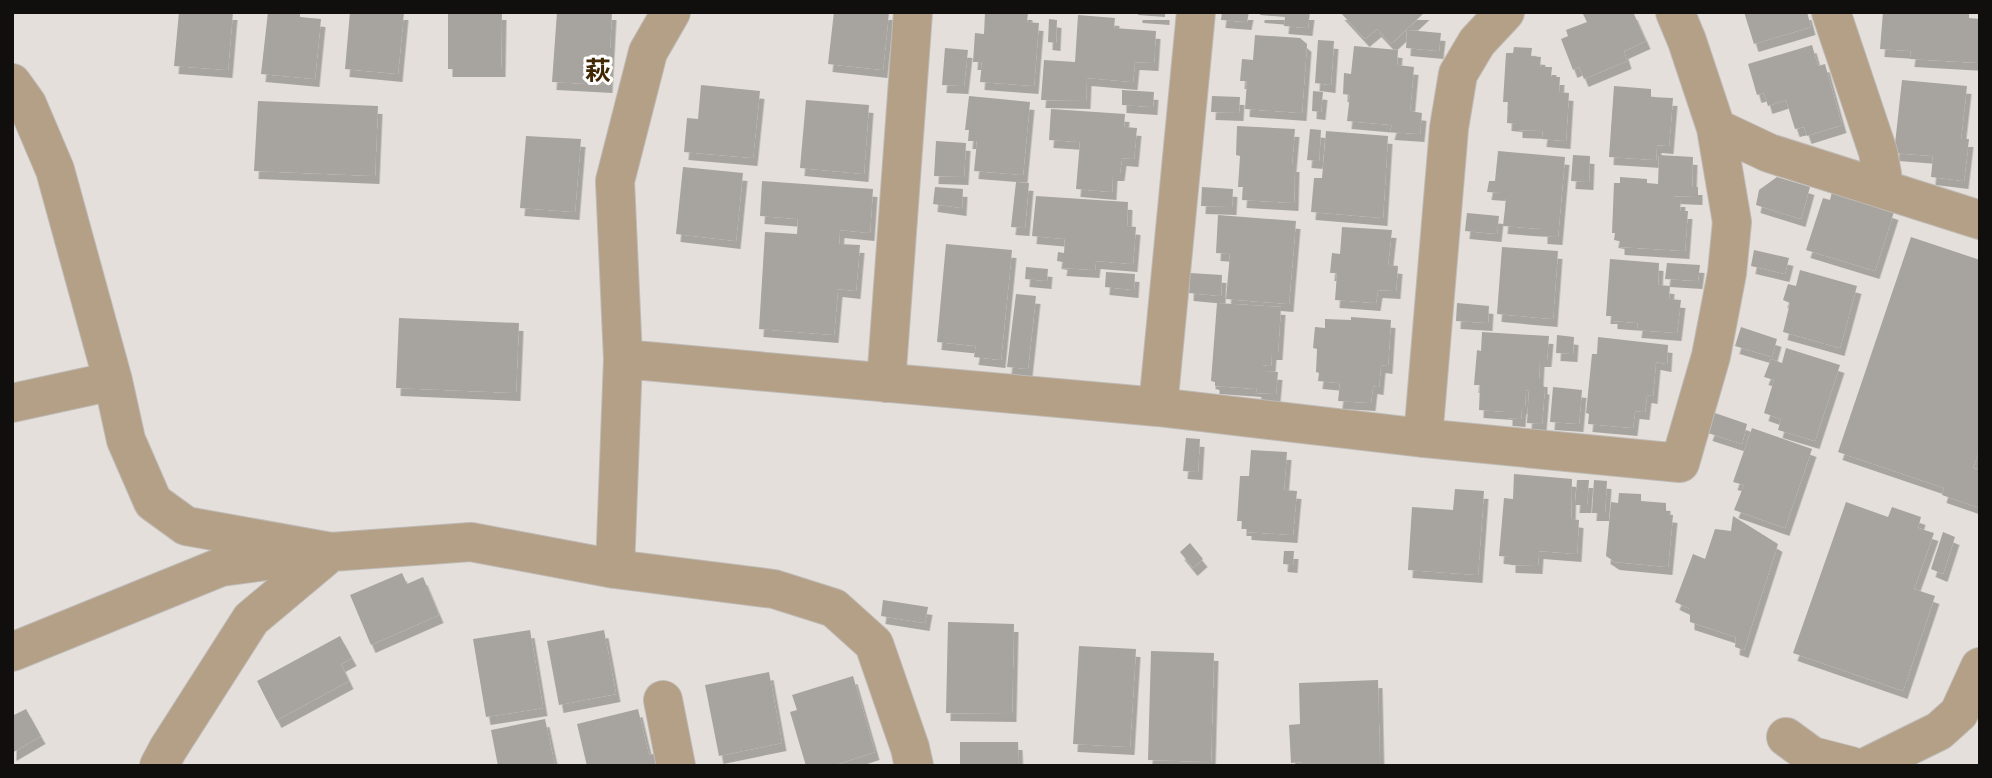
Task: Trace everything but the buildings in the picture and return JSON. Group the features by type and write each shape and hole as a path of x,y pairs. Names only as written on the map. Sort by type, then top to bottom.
{"street":[{"path":"615,569 623,359 615,181 648,52 671,12"},
{"path":"886,383 913,12"},
{"path":"1158,407 1196,12"},
{"path":"1423,438 1448,128 1458,74 1477,42 1505,12"},
{"path":"623,359 1158,407 1423,438 1680,463 1711,356 1732,222 1716,128 1675,12"},
{"path":"1831,12 1878,152 1882,174 1881,188"},
{"path":"12,83 27,103 55,170 113,381 125,440 153,502 187,526 331,552"},
{"path":"1716,128 1769,153 1980,220"},
{"path":"12,402 113,381"},
{"path":"12,652 221,567 331,552 471,542 615,569 774,589 834,608 874,644 911,748 914,766"},
{"path":"159,766 251,618 331,552"},
{"path":"1868,766 1939,731 1959,713 1980,667"},
{"path":"663,700 677,766"},
{"path":"1786,737 1812,755 1851,766"}],"district":[{"name":"萩","path":"598,71"}]}
